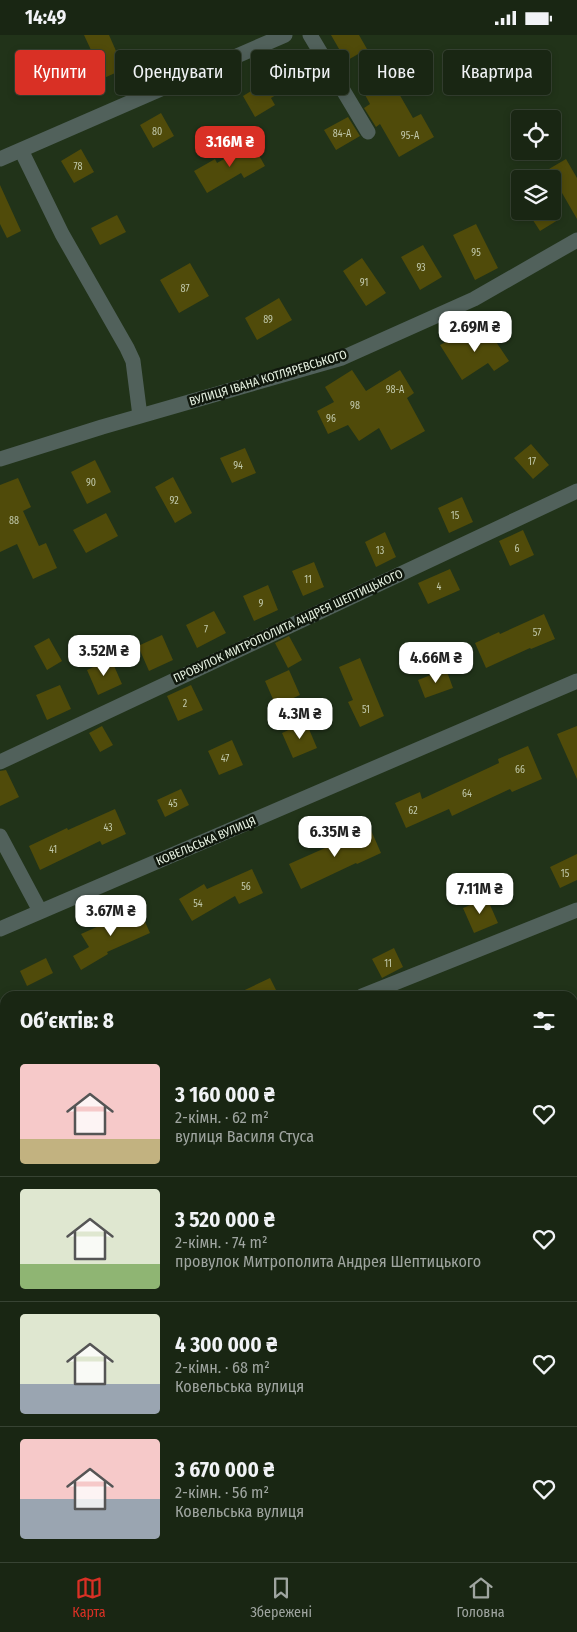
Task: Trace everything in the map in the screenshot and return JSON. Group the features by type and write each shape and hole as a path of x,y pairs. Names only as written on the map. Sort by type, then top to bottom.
{"street":[{"path":"0,159 284,35"},
{"path":"310,35 368,132"},
{"path":"21,150 62,235 127,348 132,361 140,417"},
{"name":"ВУЛИЦЯ ІВАНА КОТЛЯРЕВСЬКОГО","path":"0,459 342,358 474,299 577,240"},
{"name":"ПРОВУЛОК МИТРОПОЛИТА АНДРЕЯ ШЕПТИЦЬКОГО","path":"0,762 577,491"},
{"name":"КОВЕЛЬСЬКА ВУЛИЦЯ","path":"0,929 577,681"},
{"path":"0,836 40,911"},
{"path":"374,991 577,910"}],"building":[{"path":"84,35 109,35 116,50 115,73 105,78 105,50 91,50"},
{"path":"331,35 359,35 367,49 359,50 359,54 349,59 349,50 340,50"},
{"path":"251,91 251,95 276,95 271,98 275,105 255,117 243,96"},
{"path":"365,95 400,95 413,118 421,114 434,137 399,157 380,124 376,127 364,108 370,104"},
{"path":"161,113 174,136 153,148 140,125"},
{"path":"348,117 360,136 336,150 324,130"},
{"path":"252,143 265,166 244,178 241,173 207,193 194,171 215,159 217,163"},
{"path":"81,149 94,172 74,183 61,161"},
{"path":"566,159 577,178 577,219 561,191 561,170 547,170"},
{"path":"0,185 21,231 7,238 0,224"},
{"path":"117,215 126,232 100,245 91,228"},
{"path":"533,220 558,220 540,231"},
{"path":"476,224 498,268 475,280 453,235"},
{"path":"423,245 442,277 420,290 401,257"},
{"path":"362,258 386,293 366,306 343,271"},
{"path":"190,263 209,296 179,313 160,280"},
{"path":"279,298 292,320 257,340 245,318"},
{"path":"484,324 509,361 494,371 488,363 462,380 440,345 453,338 456,343"},
{"path":"352,370 366,391 400,370 414,393 407,398 425,431 391,450 379,428 359,441 348,425 328,434 317,411 334,402 325,387"},
{"path":"531,444 549,465 533,479 514,458"},
{"path":"245,448 256,473 232,483 220,458"},
{"path":"95,460 111,492 87,504 71,472"},
{"path":"173,477 192,513 175,523 155,487"},
{"path":"18,478 31,507 23,511 39,546 46,543 57,568 33,579 17,544 0,552 0,485"},
{"path":"462,497 473,522 449,533 438,508"},
{"path":"106,513 118,536 86,553 73,530"},
{"path":"523,530 534,555 510,566 499,541"},
{"path":"385,532 396,557 376,567 365,542"},
{"path":"314,562 324,587 303,596 292,571"},
{"path":"450,569 460,590 428,604 418,583"},
{"path":"268,585 278,610 254,621 243,596"},
{"path":"214,611 226,633 197,648 186,625"},
{"path":"544,614 555,639 486,668 475,643"},
{"path":"162,635 173,660 149,671 138,646"},
{"path":"289,636 302,660 288,668 275,643"},
{"path":"49,638 62,661 47,670 34,646"},
{"path":"360,658 384,716 360,727 348,702 353,700 339,667"},
{"path":"111,659 122,684 98,695 87,670"},
{"path":"446,669 453,688 425,698 418,680"},
{"path":"289,670 300,695 276,706 265,681"},
{"path":"60,685 71,709 47,720 36,695"},
{"path":"191,685 203,710 178,721 167,696"},
{"path":"306,722 317,748 293,758 282,733"},
{"path":"102,726 113,745 100,752 89,733"},
{"path":"577,726 577,779 557,734"},
{"path":"232,740 243,765 219,775 208,751"},
{"path":"528,746 542,779 512,792 510,789 452,816 449,809 406,828 395,803 420,792 422,799 499,763 498,759"},
{"path":"6,770 19,797 0,806 0,771"},
{"path":"181,789 189,805 165,817 157,800"},
{"path":"115,809 126,834 102,845 100,841 40,870 29,846 67,828 68,830"},
{"path":"370,828 381,853 301,889 289,864"},
{"path":"577,854 577,880 560,888 550,867"},
{"path":"252,869 263,893 239,904 235,896 192,921 179,899 204,884 207,889"},
{"path":"487,898 498,923 474,933 463,908"},
{"path":"139,908 150,933 107,952 108,954 81,970 73,956 89,947 81,934"},
{"path":"394,948 403,967 382,978 372,959"},
{"path":"46,958 53,973 27,986 20,971"},
{"path":"270,978 276,991 243,991"}]}
